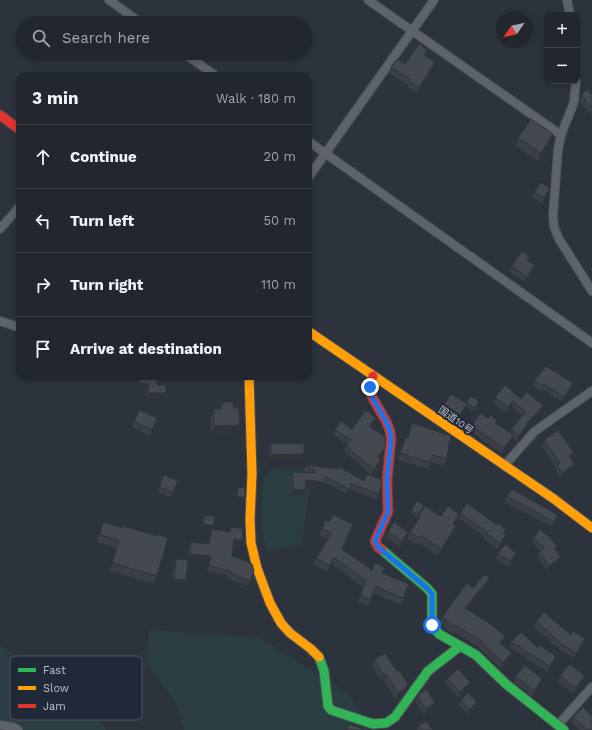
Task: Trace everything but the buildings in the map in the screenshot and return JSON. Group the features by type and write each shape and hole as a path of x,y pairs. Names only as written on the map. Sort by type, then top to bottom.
{"main road":[{"path":"0,115 16,127"},
{"name":"国道10号","path":"312,334 554,499 592,528"},
{"path":"373,376 370,387 372,397 386,421 391,439 387,480 388,512 375,541 378,547 427,588 432,594 432,625 439,634 459,647 476,655 506,684 561,727"},
{"path":"249,380 252,472 250,529 251,546 255,564 270,603 281,621 291,633 316,652 322,663 328,706 331,710 373,724 386,723 395,717 428,671 459,647"}],"street":[{"path":"109,0 131,16"},
{"path":"368,0 561,135"},
{"path":"312,173 434,0"},
{"path":"567,0 569,12"},
{"path":"194,60 210,72"},
{"path":"576,84 574,102 561,135 558,150 553,215 554,227 559,239 592,291"},
{"path":"312,144 592,343"},
{"path":"0,230 16,211"},
{"path":"0,321 16,327"},
{"path":"504,466 535,431 592,391"},
{"path":"561,727 592,686"},
{"path":"0,725 13,727 18,730"}],"green space":[{"path":"272,469 313,470 301,545 267,551 261,525 263,480"},
{"path":"149,630 260,638 347,693 376,730 184,730 176,704 146,661"},
{"path":"0,646 18,656 10,656 10,720 98,720 106,730 0,730"}],"traffic: fast":[{"path":"382,550 427,588 432,594 432,625 439,634 476,655 506,684 564,730"},
{"path":"319,657 324,671 328,706 331,710 373,724 386,723 395,717 428,671 459,647"}],"traffic: slow":[{"path":"312,334 554,499 592,528"},
{"path":"249,380 252,474 250,519 251,543 257,568 270,603 281,623 290,633 319,657"}],"traffic: jam":[{"path":"0,115 16,127"},
{"path":"373,376 369,387 372,397 386,421 391,439 387,480 388,512 375,541 378,547 382,550"}],"route":[{"path":"370,387 372,397 386,421 391,439 387,480 388,512 375,541 378,547 427,588 432,594 432,625"}]}
